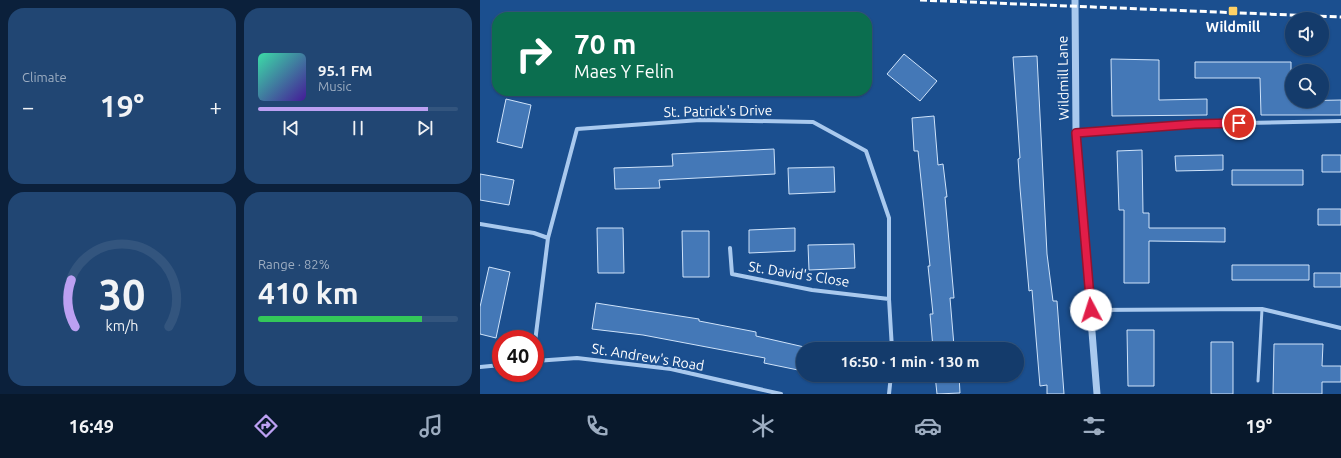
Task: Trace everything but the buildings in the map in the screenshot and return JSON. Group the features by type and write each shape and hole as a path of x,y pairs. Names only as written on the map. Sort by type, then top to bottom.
{"street":[{"name":"Wildmill Lane","path":"1076,0 1076,133 1097,394"},
{"name":"St. Patrick's Drive","path":"536,330 548,238 577,130 700,120 813,122 866,151 889,218 889,298 892,342"},
{"path":"1076,133 1195,124 1341,122"},
{"path":"480,224 548,238"},
{"name":"St. David's Close","path":"730,248 732,274 812,290 889,298"},
{"path":"1091,310 1262,309 1341,328"},
{"name":"St. Andrew's Road","path":"544,360 577,358 671,369 781,394"},
{"path":"480,367 492,366"},
{"path":"889,394 890,382"}],"lane":[{"path":"1258,381 1262,309"}],"railway":[{"path":"920,0 1341,17"}],"place":[{"name":"Wildmill","path":"1233,11"}],"route":[{"path":"1091,310 1076,133 1195,124 1239,123"}]}
